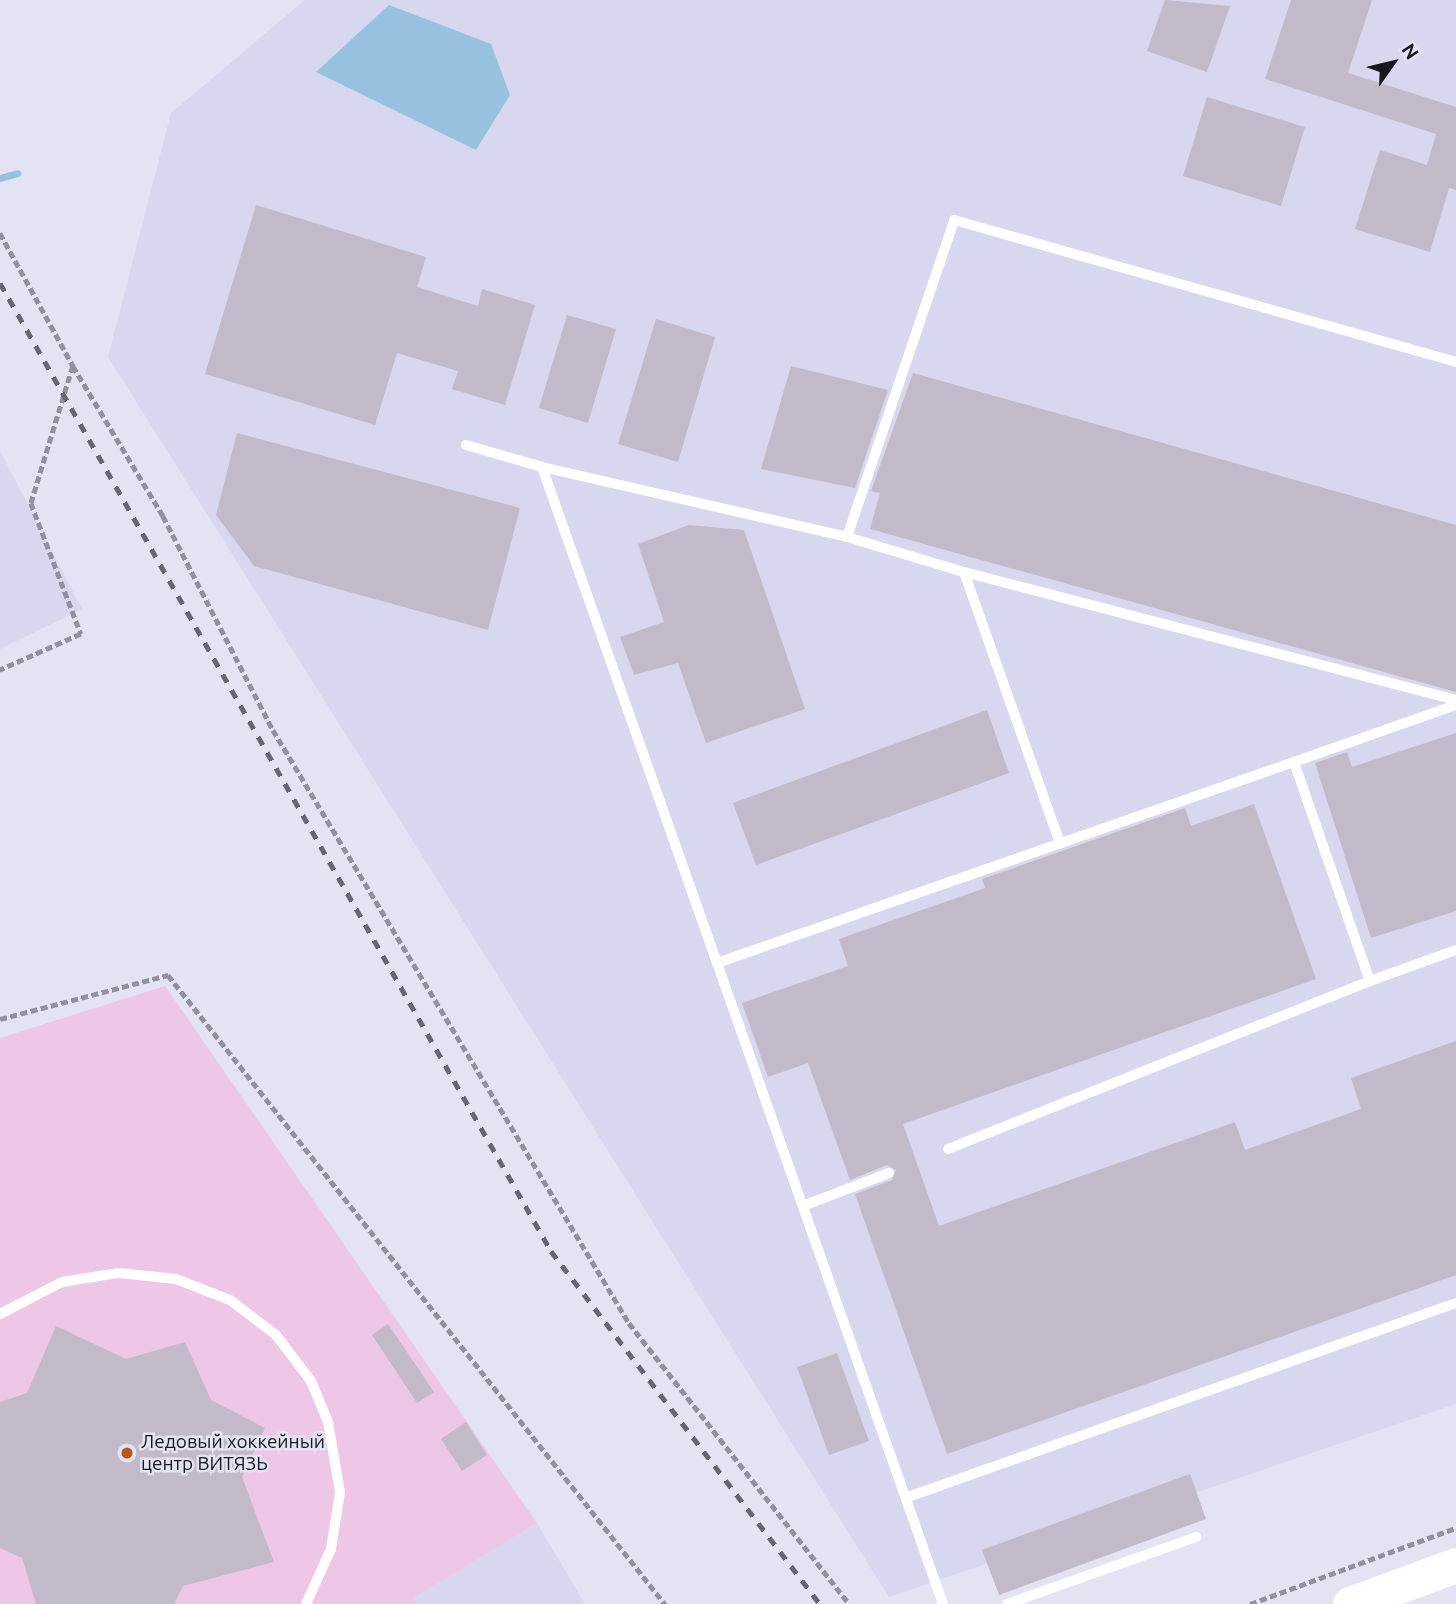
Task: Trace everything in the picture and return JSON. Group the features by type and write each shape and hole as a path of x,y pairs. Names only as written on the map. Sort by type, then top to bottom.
{"main road":[{"path":"1350,1604 1456,1565"}],"lane":[{"path":"846,537 954,220 1456,362"},
{"path":"466,445 542,467 846,537 964,572 1456,703"},
{"path":"542,467 908,1497 943,1604"},
{"path":"964,572 1060,843"},
{"path":"717,963 1456,703"},
{"path":"1294,762 1370,981"},
{"path":"948,1149 1370,981 1456,950"},
{"path":"803,1206 889,1173"},
{"path":"0,1314 62,1282 119,1273 176,1279 219,1296 276,1335 312,1381 328,1422 340,1492 331,1549 306,1604"},
{"path":"908,1497 1456,1303"},
{"path":"1007,1604 1196,1537"}],"path":[{"path":"0,233 73,366 163,516 273,730 629,1323 849,1604"},
{"path":"0,670 81,634 31,502 73,366"},
{"path":"0,1019 168,975 666,1604"},
{"path":"1250,1604 1456,1528"}],"shaded area":[{"path":"305,0 1456,0 1456,1404 889,1597 108,357 171,113"},
{"path":"389,5 491,44 510,95 476,150 316,72"},
{"path":"0,451 82,609 0,649"},
{"path":"165,986 537,1523 414,1598 417,1604 0,1604 0,1038"},
{"path":"537,1523 585,1604 417,1604 414,1598"}],"building":[{"path":"1165,0 1230,6 1207,72 1147,51"},
{"path":"1291,0 1372,0 1348,73 1456,107 1456,190 1449,188 1430,252 1355,229 1380,150 1427,165 1436,134 1265,79"},
{"path":"1207,97 1305,127 1281,206 1183,176"},
{"path":"256,205 426,257 417,287 478,306 482,289 535,305 505,405 452,389 458,371 397,353 375,425 205,374"},
{"path":"567,315 616,329 588,423 539,408"},
{"path":"656,319 715,337 678,462 618,444"},
{"path":"791,366 888,390 855,488 761,469"},
{"path":"913,373 1456,525 1456,692 870,529 880,493 871,491"},
{"path":"237,433 520,508 488,630 254,566 216,515"},
{"path":"689,525 744,530 805,709 706,743 678,663 634,675 620,637 664,622 638,544"},
{"path":"987,710 1009,773 756,865 733,803"},
{"path":"1456,733 1456,911 1371,938 1315,763 1347,752 1352,767"},
{"path":"1254,804 1316,979 903,1124 939,1226 1235,1122 1245,1150 1361,1109 1351,1078 1456,1041 1456,1275 947,1454 855,1194 892,1180 896,1170 887,1165 850,1180 808,1063 768,1077 742,1003 848,966 839,939 985,888 982,879 1185,808 1191,826"},
{"path":"388,1324 434,1392 417,1403 372,1335"},
{"name":"Ледовый хоккейный центр ВИТЯЗЬ","path":"56,1326 126,1359 185,1342 211,1400 265,1428 242,1477 274,1562 183,1586 174,1604 36,1604 22,1558 0,1548 0,1402 27,1393"},
{"path":"837,1353 869,1441 829,1455 797,1367"},
{"path":"466,1422 487,1455 462,1471 441,1439"},
{"path":"1190,1474 1206,1519 999,1595 982,1550"}],"waterway":[{"path":"0,178 17,173"}],"railway":[{"path":"0,283 551,1251 820,1604"}],"place":[{"name":"Ледовый хоккейный центр ВИТЯЗЬ","path":"127,1453"}]}
